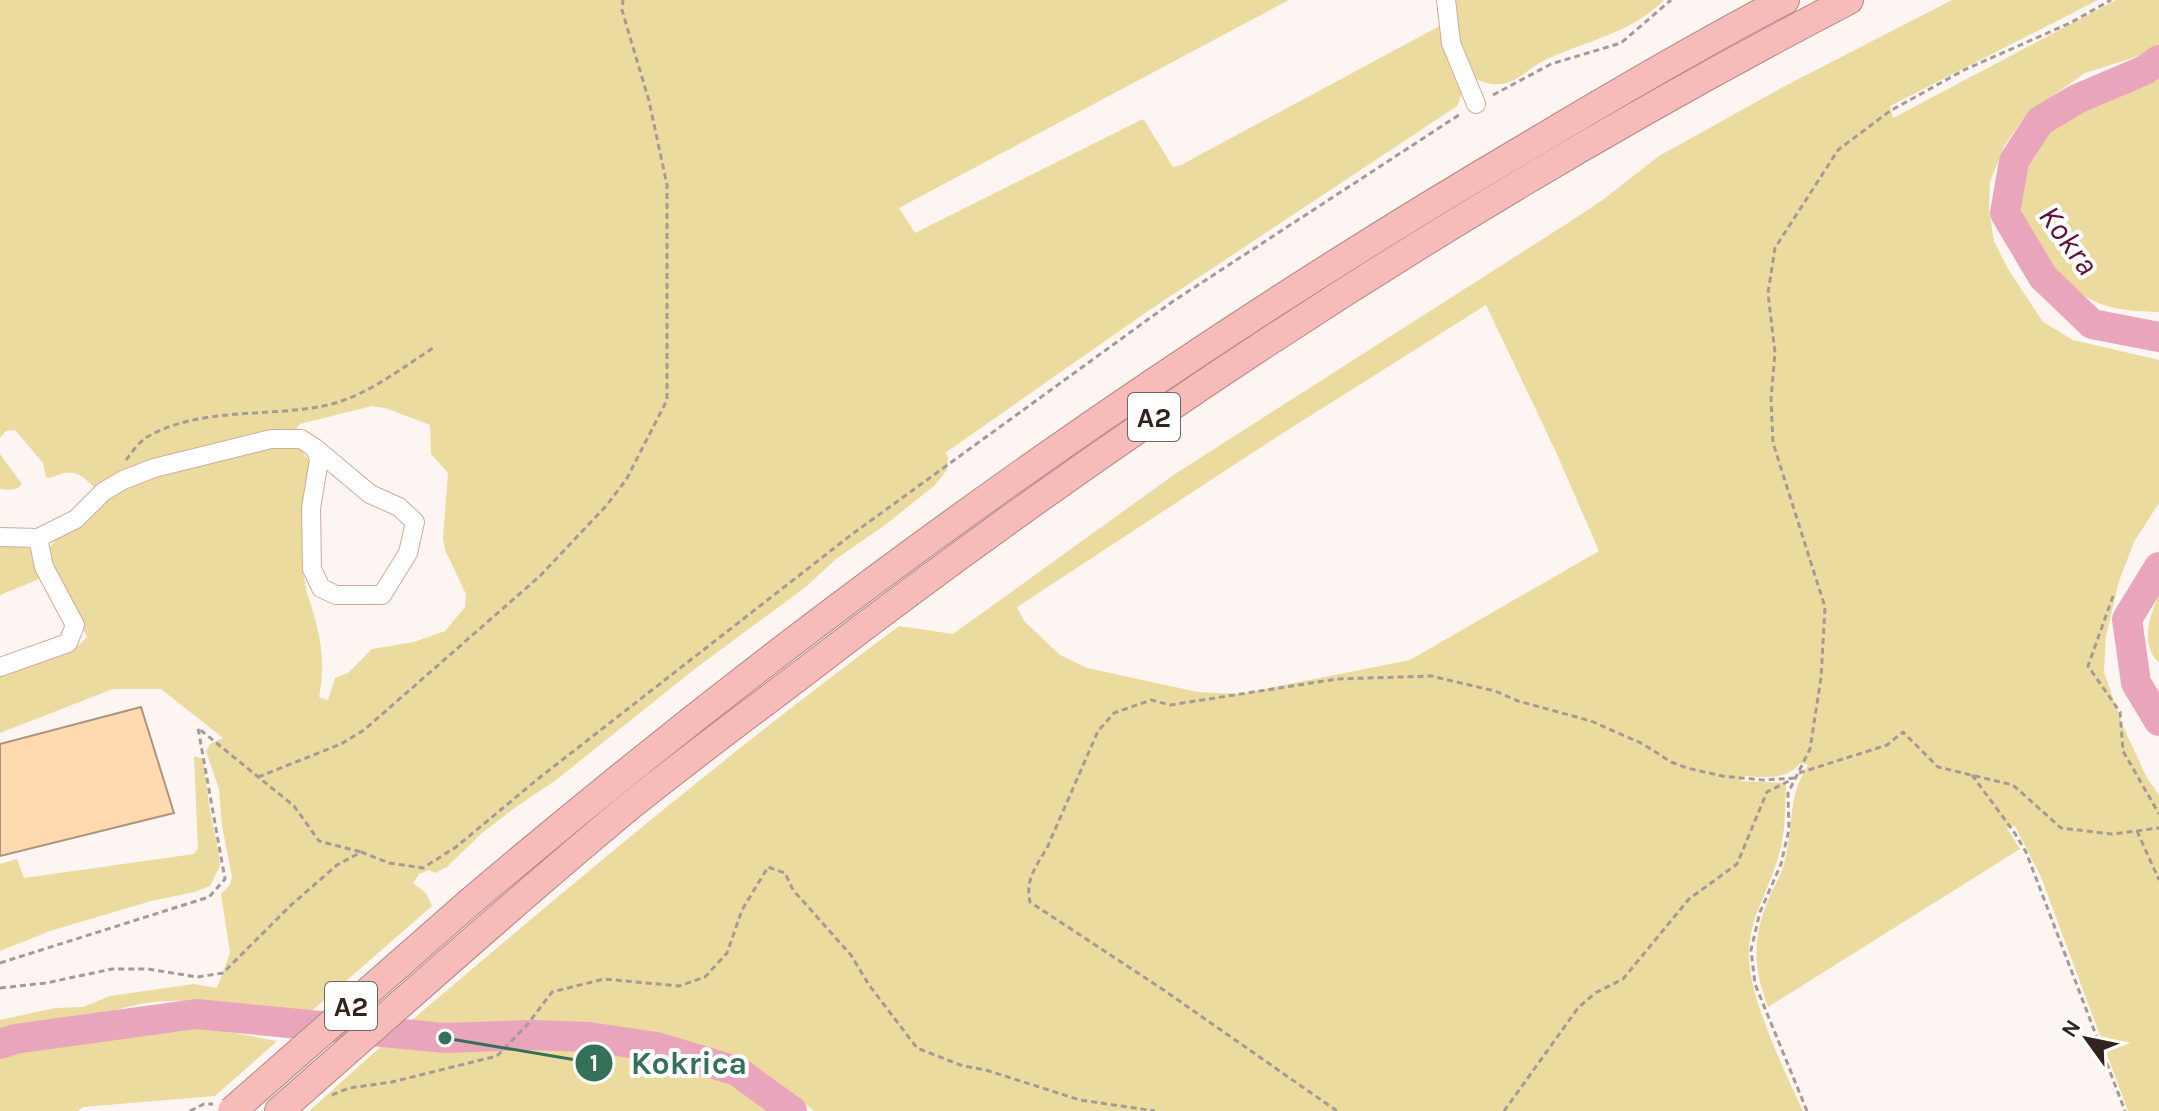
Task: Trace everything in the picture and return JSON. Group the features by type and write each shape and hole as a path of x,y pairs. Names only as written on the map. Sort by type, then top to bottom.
{"highway":[{"name":"A2","path":"232,1111 605,788 814,626 1048,453 1229,330 1342,258 1576,118 1785,0"},
{"name":"A2","path":"279,1111 632,805 949,561 1263,344 1456,223 1747,55 1849,0"}],"street":[{"path":"1446,0 1451,43 1476,104"},
{"path":"0,537 38,538 76,519 103,492 154,468 271,439 301,439 315,448 370,494 399,507 415,522 408,553 382,595 336,595 321,588 312,569 311,508 319,460 315,448"},
{"path":"0,667 68,643 75,625 44,567 38,538"}],"path":[{"path":"258,777 341,744 364,730 540,576 606,506 626,480 667,400 667,185 649,101 622,10 623,0"},
{"path":"0,963 209,897 225,879 198,728 294,806 319,841 389,863 423,868 456,847 539,778 863,525 1172,302 1476,104 1551,64 1621,43 1671,0"},
{"path":"1807,1111 1755,984 1751,950 1760,912 1781,864 1789,829 1788,793 1810,749 1821,678 1825,607 1773,443 1771,399 1775,353 1768,293 1775,248 1838,150 1890,111 1964,70 2070,23 2111,0"},
{"path":"103,492 144,439 173,426 231,414 286,412 331,404 377,384 436,346"},
{"path":"2113,596 2088,666 2120,712 2123,751 2159,814"},
{"path":"1337,1111 1165,991 1030,902 1027,888 1036,865 1047,848 1098,731 1114,713 1151,700 1170,705 1337,679 1431,676 1495,691 1518,701 1591,721 1687,768 1722,776 1763,780 1797,777"},
{"path":"1504,1111 1578,1008 1595,993 1623,979 1689,899 1737,864 1767,792 1797,777 1887,745 1903,732 1938,767 2013,785 2061,828 2112,834 2159,828"},
{"path":"1972,775 2026,852 2125,1111"},
{"path":"2137,831 2159,880"},
{"path":"0,988 46,983 112,969 148,969 197,977 223,973 290,906 337,865 361,852"},
{"path":"323,1099 349,1088 392,1082 497,1056 527,1025 552,992 604,979 679,986 705,977 727,953 742,910 768,867 785,873 793,890 851,955 869,985 917,1048 963,1066 986,1070 1080,1100 1155,1111"}],"shaded area":[{"path":"0,0 1289,0 899,208 915,233 1141,120 1144,120 1173,167 1181,165 1447,22 1462,87 1457,106 1148,311 945,453 948,456 947,470 934,486 836,559 807,586 696,668 556,780 482,833 447,867 435,873 429,870 419,874 413,883 426,893 432,906 307,1015 206,1002 166,1001 137,1005 73,1022 27,1027 0,1034 0,1020 55,1008 83,1007 110,996 194,984 217,988 230,953 221,894 230,885 232,877 222,826 219,789 206,751 210,744 223,738 161,689 113,689 0,733 0,677 79,645 87,637 51,566 48,550 61,533 124,484 279,443 299,447 311,464 304,510 302,557 320,644 322,676 319,697 328,700 335,678 348,673 372,649 414,642 445,631 465,607 466,594 445,550 443,538 448,473 431,454 430,425 385,408 372,406 300,424 294,432 98,491 77,474 46,477 43,463 15,430 6,431 0,438"},
{"path":"1450,0 1664,0 1651,12 1622,29 1543,61 1512,81 1495,84 1466,72"},
{"path":"1952,0 2098,0 1890,106 1893,118 2116,0 2159,0 2159,47 2085,73 2027,114 2004,146 1990,182 1989,209 1994,241 2008,269 2043,322 2073,340 2159,360 2159,503 2134,542 2119,581 2106,636 2104,672 2122,724 2147,778 2159,795 2159,1111 2128,1111 2041,877 2015,826 2007,828 2020,849 1768,1007 1759,979 1757,941 1763,914 1784,865 1794,800 1808,765 1800,763 1788,773 1766,777 1742,776 1741,781 1786,783 1780,852 1753,926 1749,966 1768,1031 1803,1111 814,1111 784,1087 738,1065 669,1044 630,1036 564,1031 493,1033 406,1025 711,771 899,626 953,634 1175,474 1571,221 1659,156 1783,87","holes":["1486,305 1599,551 1410,660 1239,694 1198,692 1087,668 1060,655 1024,621 1017,607"]},
{"path":"2159,71 2159,312 2099,303 2071,287 2055,273 2026,223 2017,187 2031,153 2055,127 2089,104"},
{"path":"0,454 22,484 18,488 0,489"},
{"path":"0,540 28,547 42,573 37,580 0,595"},
{"path":"2159,595 2159,663 2150,647 2148,630"},
{"path":"194,756 203,759 219,854 220,866 210,886 50,931 0,951 0,864 17,859 24,878 194,854 198,848"},
{"path":"198,1026 277,1041 215,1096 83,1107 78,1111 0,1111 0,1054 159,1029"},
{"path":"531,1039 655,1053 711,1069 734,1076 752,1087 779,1111 309,1111 386,1042 495,1045"}],"building":[{"path":"141,707 174,813 0,856 0,744"}],"waterway":[{"name":"Kokra","path":"2159,60 2145,70 2077,99 2040,121 2014,161 2005,213 2043,277 2092,324 2159,337"},
{"name":"Kokra","path":"2159,567 2127,619 2136,683 2159,721"},
{"path":"0,1044 15,1039 196,1014 445,1038 589,1037 657,1047 737,1071 792,1111"}],"place":[{"name":"Kokrica","path":"445,1038"}]}
